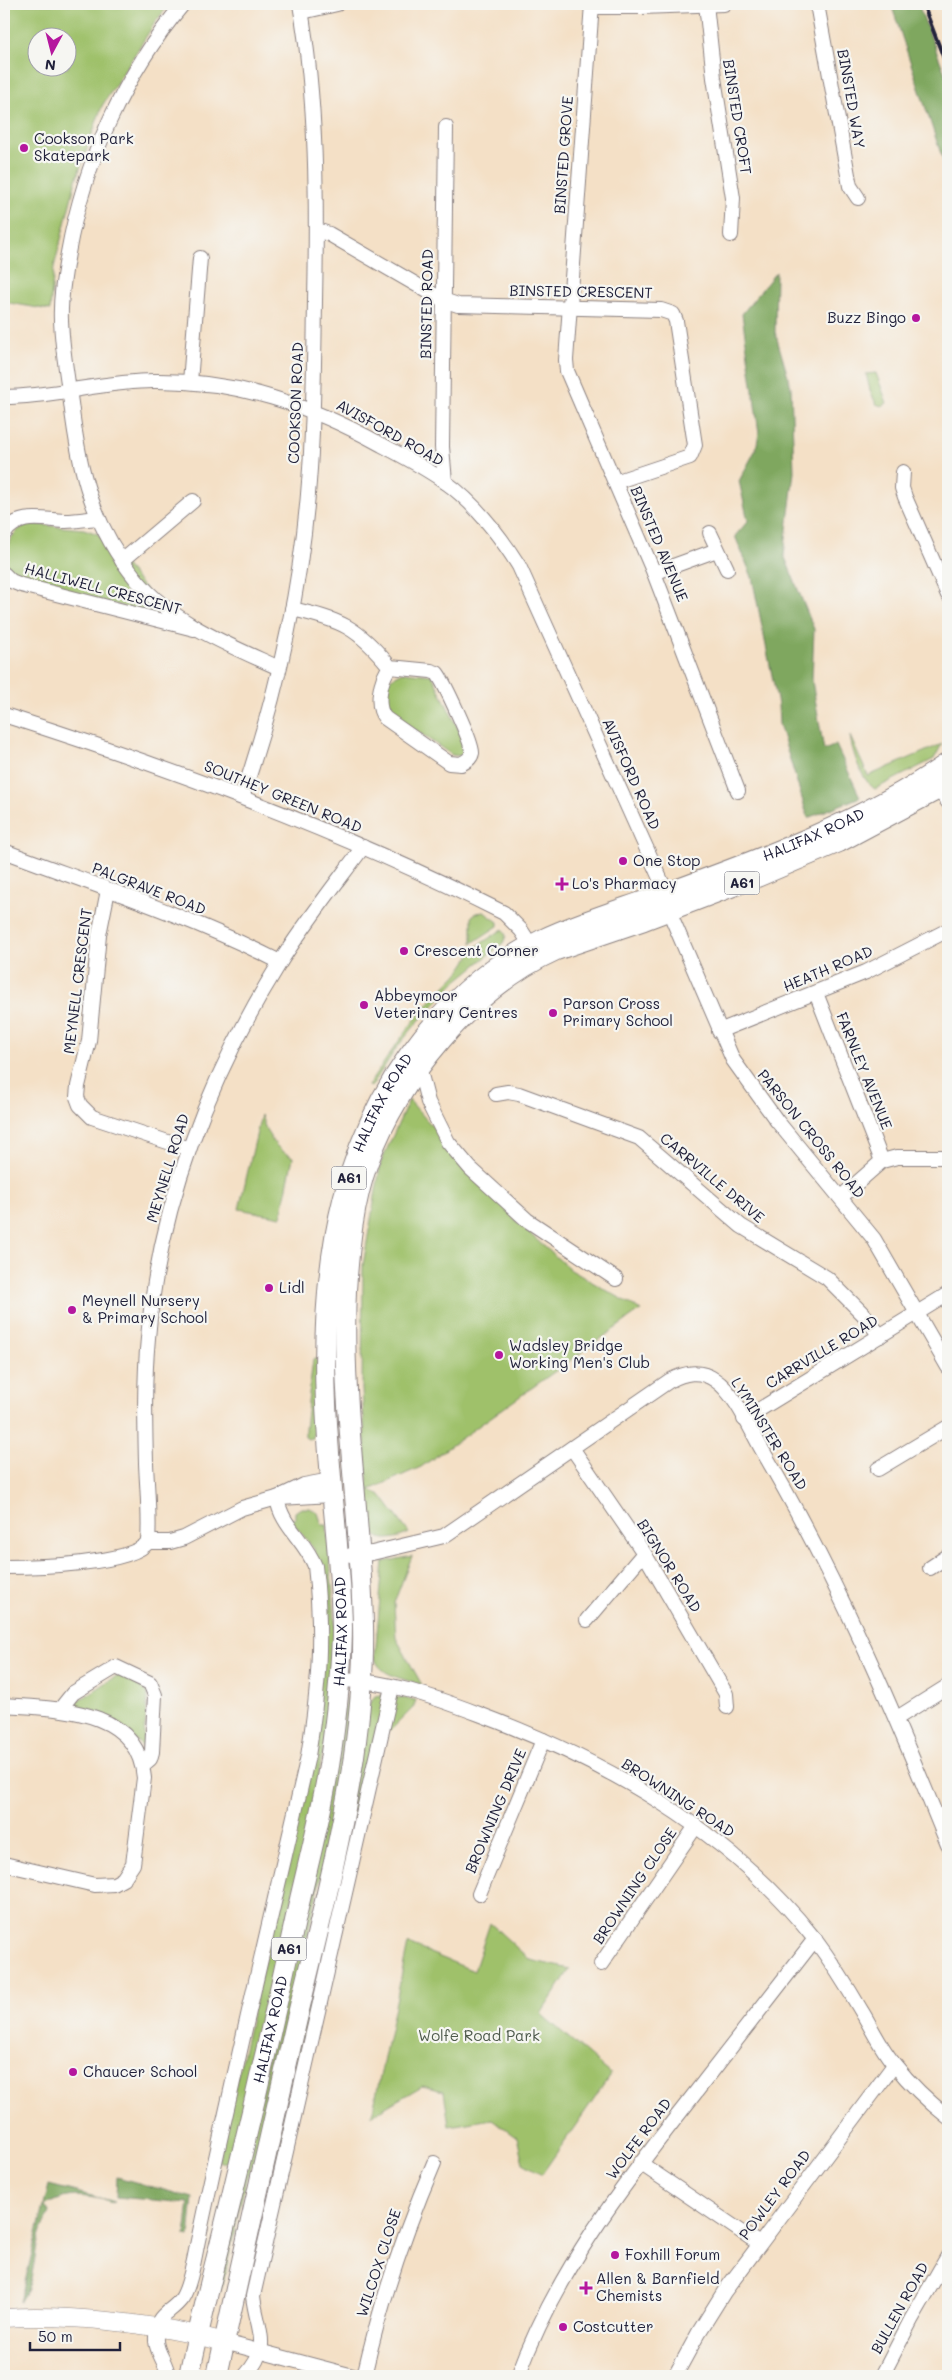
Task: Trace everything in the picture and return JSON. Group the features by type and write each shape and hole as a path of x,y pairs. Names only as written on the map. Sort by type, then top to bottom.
{"highway":[{"name":"HALIFAX ROAD","path":"189,2376 235,2183 332,1752 342,1629 327,1429 325,1354 328,1292 339,1210 353,1162 380,1100 415,1046 445,1011 469,987 498,964 535,951 583,940 668,902 839,842 941,788 948,763"},
{"name":"HALIFAX ROAD","path":"217,2376 342,1820 353,1760 362,1681 363,1628 360,1554 345,1352 348,1256 355,1214 367,1165 398,1097 419,1067 452,1027 479,1000 535,951"},
{"path":"332,1487 342,1493 354,1486"}],"main road":[{"path":"4,2318 62,2318 198,2335 224,2342"}],"street":[{"name":"HALLIWELL CRESCENT","path":"183,4 167,23 143,58 118,104 89,171 80,198 64,277 60,319 81,471 98,518 122,561 137,580 160,602 198,630"},
{"path":"301,8 337,4"},
{"name":"BINSTED CROFT","path":"706,4 714,78 733,198 731,235"},
{"path":"591,5 641,8 724,4"},
{"name":"BINSTED WAY","path":"817,4 850,186 858,198"},
{"name":"BINSTED GROVE","path":"569,308 591,5"},
{"name":"COOKSON ROAD","path":"242,797 261,741 292,609 309,483 313,410 317,230 310,84 301,8"},
{"name":"BINSTED ROAD","path":"445,482 442,447 446,127"},
{"name":"BINSTED CRESCENT","path":"317,230 329,234 443,300 458,305 661,310 673,314 676,321 695,445 694,452 690,457 615,482"},
{"path":"190,382 200,258"},
{"name":"BINSTED AVENUE","path":"569,308 567,371 654,573 738,791"},
{"name":"AVISFORD ROAD","path":"4,397 48,394 113,383 155,381 231,386 313,410 358,432 445,482 490,525 518,566 668,902"},
{"path":"903,472 902,488 905,498 948,595"},
{"path":"122,561 193,501"},
{"path":"4,534 14,523 25,519 67,521 98,518"},
{"path":"710,534 727,569"},
{"path":"654,573 717,550"},
{"name":"HALLIWELL CRESCENT","path":"4,574 11,581 21,586 198,630 279,668"},
{"path":"292,609 323,616 356,631 368,641 390,667 431,671 441,678 470,745 472,753 470,758 461,764 449,763 385,718 379,707 383,678 390,667"},
{"name":"SOUTHEY GREEN ROAD","path":"4,715 74,737 242,797 363,847 504,913 535,951"},
{"name":"MEYNELL ROAD","path":"148,1542 145,1417 148,1336 163,1242 178,1180 228,1056 280,962 363,847"},
{"name":"PALGRAVE ROAD","path":"4,851 214,931 280,962"},
{"name":"MEYNELL CRESCENT","path":"108,890 99,935 92,1018 77,1097 84,1111 92,1117 189,1149"},
{"name":"PARSON CROSS ROAD","path":"668,902 719,1031 733,1060 750,1086 874,1239 948,1367"},
{"name":"HEATH ROAD","path":"719,1031 866,972 948,930"},
{"name":"FARNLEY AVENUE","path":"816,993 882,1161"},
{"name":"HALIFAX ROAD","path":"419,1067 428,1102 448,1142 470,1168 527,1220 616,1279"},
{"name":"CARRVILLE DRIVE","path":"496,1094 508,1092 520,1094 639,1138 746,1230 827,1278 866,1317 880,1336"},
{"name":"HALIFAX ROAD","path":"398,1097 410,1096 428,1102"},
{"path":"841,1197 882,1161 897,1157 948,1157"},
{"name":"CARRVILLE ROAD","path":"744,1419 948,1294"},
{"name":"LYMINSTER ROAD","path":"338,1557 413,1544 444,1536 669,1381 687,1373 698,1372 715,1380 729,1394 744,1419 809,1534 853,1621 897,1718 948,1845"},
{"path":"878,1469 948,1426"},
{"name":"BIGNOR ROAD","path":"572,1448 644,1553 726,1694 727,1707"},
{"path":"4,1567 47,1566 100,1560 134,1552 143,1548 148,1542 170,1542 184,1538 242,1508 277,1498 332,1487"},
{"name":"HALIFAX ROAD","path":"157,2329 161,2316 182,2299 196,2248 240,2046 308,1756 315,1712 321,1645 315,1566 280,1514 277,1498"},
{"path":"587,1620 644,1553"},
{"path":"930,1568 948,1556"},
{"path":"61,1708 73,1693 116,1667 150,1682 155,1695 152,1752 150,1759 143,1765"},
{"name":"BROWNING ROAD","path":"339,1680 362,1681 392,1687 457,1706 543,1740 622,1779 696,1826 762,1880 788,1906 838,1971 894,2065 929,2101 948,2117"},
{"path":"897,1718 948,1686"},
{"path":"245,2376 261,2352 261,2332 253,2296 392,1687"},
{"path":"4,1705 61,1708 87,1714 117,1728 129,1740 143,1765 143,1797 133,1864 123,1879 114,1884 95,1885 4,1864"},
{"name":"BROWNING DRIVE","path":"479,1894 543,1740"},
{"name":"BROWNING CLOSE","path":"602,1964 696,1826"},
{"name":"WOLFE ROAD","path":"518,2376 539,2327 566,2274 595,2227 640,2163 814,1940"},
{"name":"POWLEY ROAD","path":"675,2376 704,2324 758,2243 894,2065"},
{"name":"WILCOX CLOSE","path":"364,2376 391,2273 411,2217 434,2163"},
{"path":"640,2163 758,2243"},
{"name":"BULLEN ROAD","path":"882,2376 910,2320 948,2256"},
{"path":"157,2329 156,2342 168,2368 168,2376"},
{"path":"224,2342 353,2376"}],"green space":[{"path":"8,4 170,4 156,21 102,106 76,180 54,267 50,310 4,302 4,17"},
{"path":"891,4 918,4 948,81 948,175"},
{"path":"776,272 775,332 791,387 794,472 784,555 814,629 812,681 824,750 836,745 860,797 808,818 779,724 778,705 752,577 735,536 748,521 739,481 756,449 759,433 742,314"},
{"path":"876,373 887,403 882,406 876,404 866,374"},
{"path":"29,524 84,529 98,534 171,619 24,581 10,573 6,558 8,544 16,532"},
{"path":"403,672 432,675 466,745 465,753 460,756 452,755 389,712 385,705 388,680"},
{"path":"850,736 868,776 942,744 934,759 875,789 861,772"},
{"path":"484,912 498,922 498,926 472,943 472,916 476,913"},
{"path":"503,929 506,936 503,943 454,983 397,1047 371,1087 368,1086 396,1044 428,1004 464,965 471,950"},
{"path":"409,1100 521,1226 571,1270 641,1310 421,1467 369,1490 381,1495 409,1533 396,1538 386,1539 377,1537 374,1534 368,1490 362,1389 363,1265 381,1162"},
{"path":"261,1115 272,1140 281,1150 293,1157 281,1217 239,1209"},
{"path":"313,1359 317,1359 318,1399 313,1438 308,1439 305,1437 305,1429"},
{"path":"301,1508 310,1508 318,1513 322,1525 327,1525 335,1621 334,1686 313,1807 236,2147 228,2164 218,2161 309,1766 320,1591 314,1549 289,1518 295,1520 295,1512"},
{"path":"412,1556 394,1603 396,1638 422,1685 387,1673 381,1669 375,1657 383,1562"},
{"path":"122,1675 148,1692 143,1748 122,1726 106,1716 77,1707 77,1702 115,1677"},
{"path":"351,1694 348,1754 260,2149 246,2179 221,2292 216,2291 346,1699"},
{"path":"381,1695 416,1700 413,1708 391,1730 377,1728 274,2178 274,2158 370,1702 375,1696"},
{"name":"Wolfe Road Park","path":"490,1923 530,1960 570,1969 541,2014 611,2074 542,2174 523,2163 517,2137 492,2119 449,2126 444,2091 422,2086 372,2115 408,1944 474,1971"},
{"path":"117,2177 193,2198 189,2237 185,2236 189,2203 116,2197"},
{"path":"49,2185 115,2202 71,2196 59,2199 45,2206 50,2213 40,2235 30,2282 20,2302"}],"railway":[{"path":"923,4 948,69"}],"place":[{"name":"Cookson Park Skatepark","path":"24,148"},
{"name":"Buzz Bingo","path":"916,318"},
{"name":"One Stop","path":"623,861"},
{"name":"Lo's Pharmacy","path":"562,884"},
{"name":"Crescent Corner","path":"404,951"},
{"name":"Abbeymoor Veterinary Centres","path":"364,1005"},
{"name":"Parson Cross Primary School","path":"553,1013"},
{"name":"Lidl","path":"269,1288"},
{"name":"Meynell Nursery & Primary School","path":"72,1310"},
{"name":"Wadsley Bridge Working Men's Club","path":"499,1355"},
{"name":"Chaucer School","path":"73,2072"},
{"name":"Foxhill Forum","path":"615,2255"},
{"name":"Allen & Barnfield Chemists","path":"586,2288"},
{"name":"Costcutter","path":"563,2327"}]}
